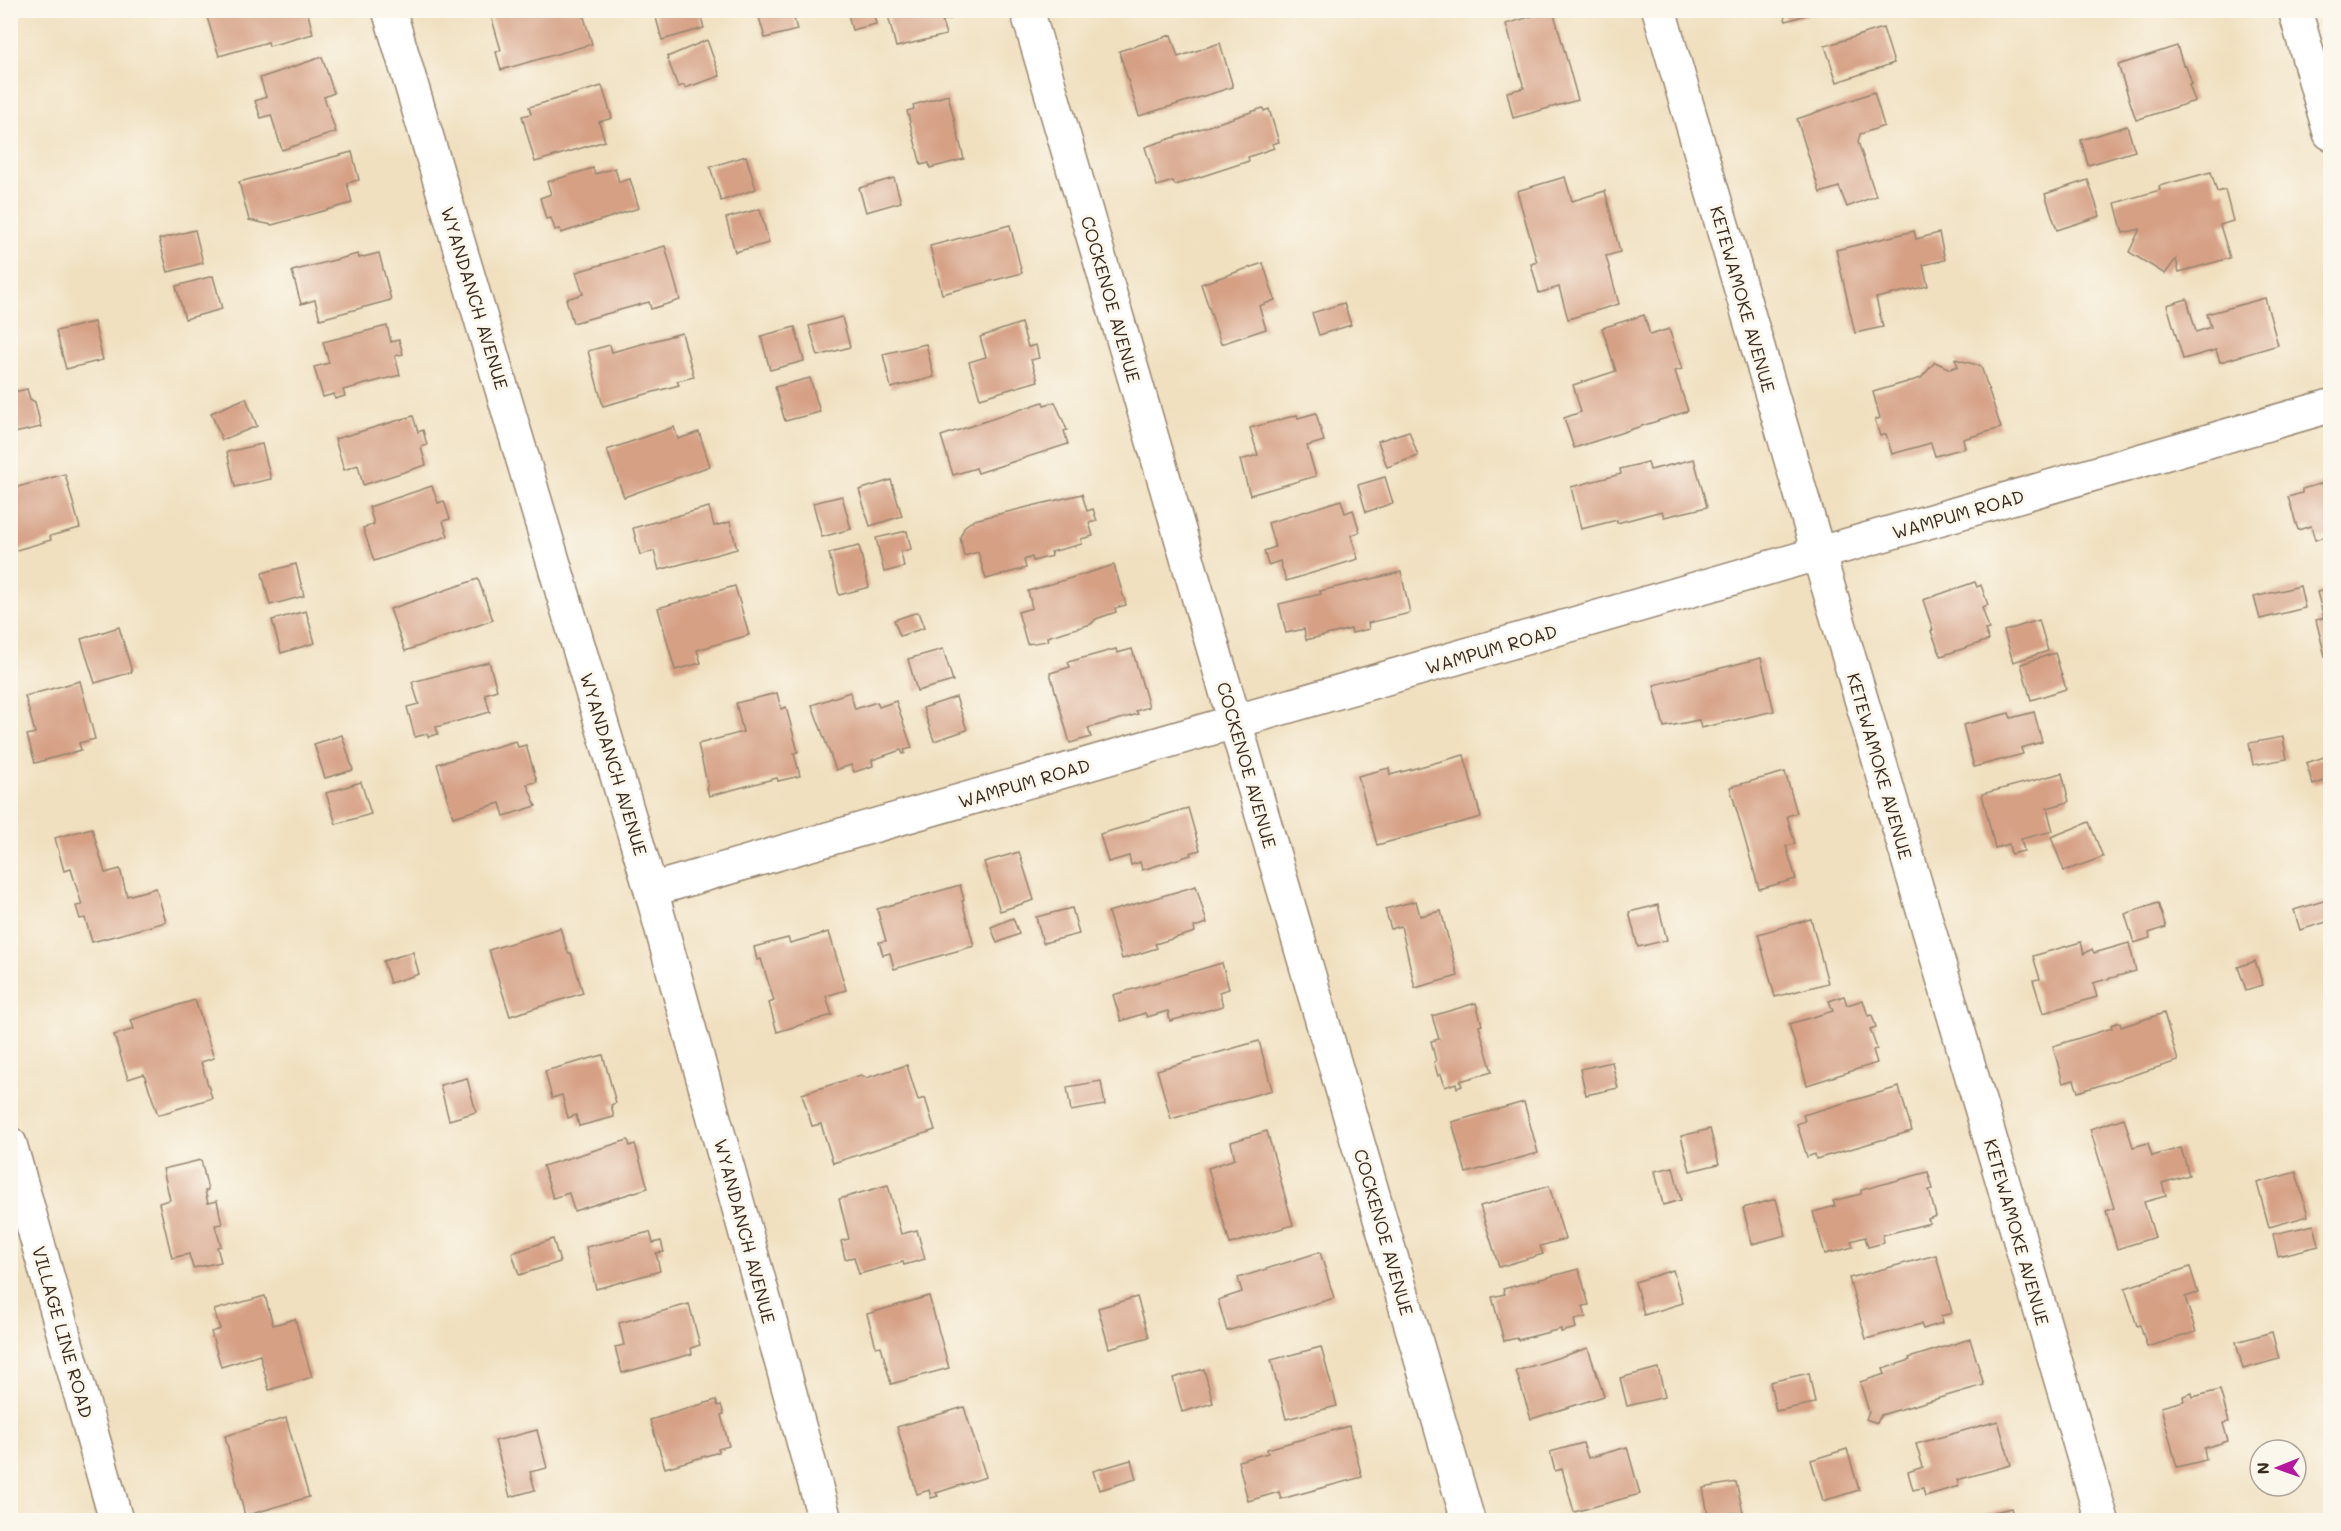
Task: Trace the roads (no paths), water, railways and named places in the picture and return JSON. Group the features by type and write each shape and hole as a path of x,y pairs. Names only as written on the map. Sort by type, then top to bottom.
{"street":[{"name":"WYANDANCH AVENUE","path":"389,10 651,890 825,1521"},
{"name":"COCKENOE AVENUE","path":"1027,10 1468,1521"},
{"name":"KETEWAMOKE AVENUE","path":"1659,10 2102,1521"},
{"path":"2295,10 2331,133"},
{"name":"WAMPUM ROAD","path":"651,890 2331,406"},
{"name":"VILLAGE LINE ROAD","path":"10,1144 116,1521"}]}
